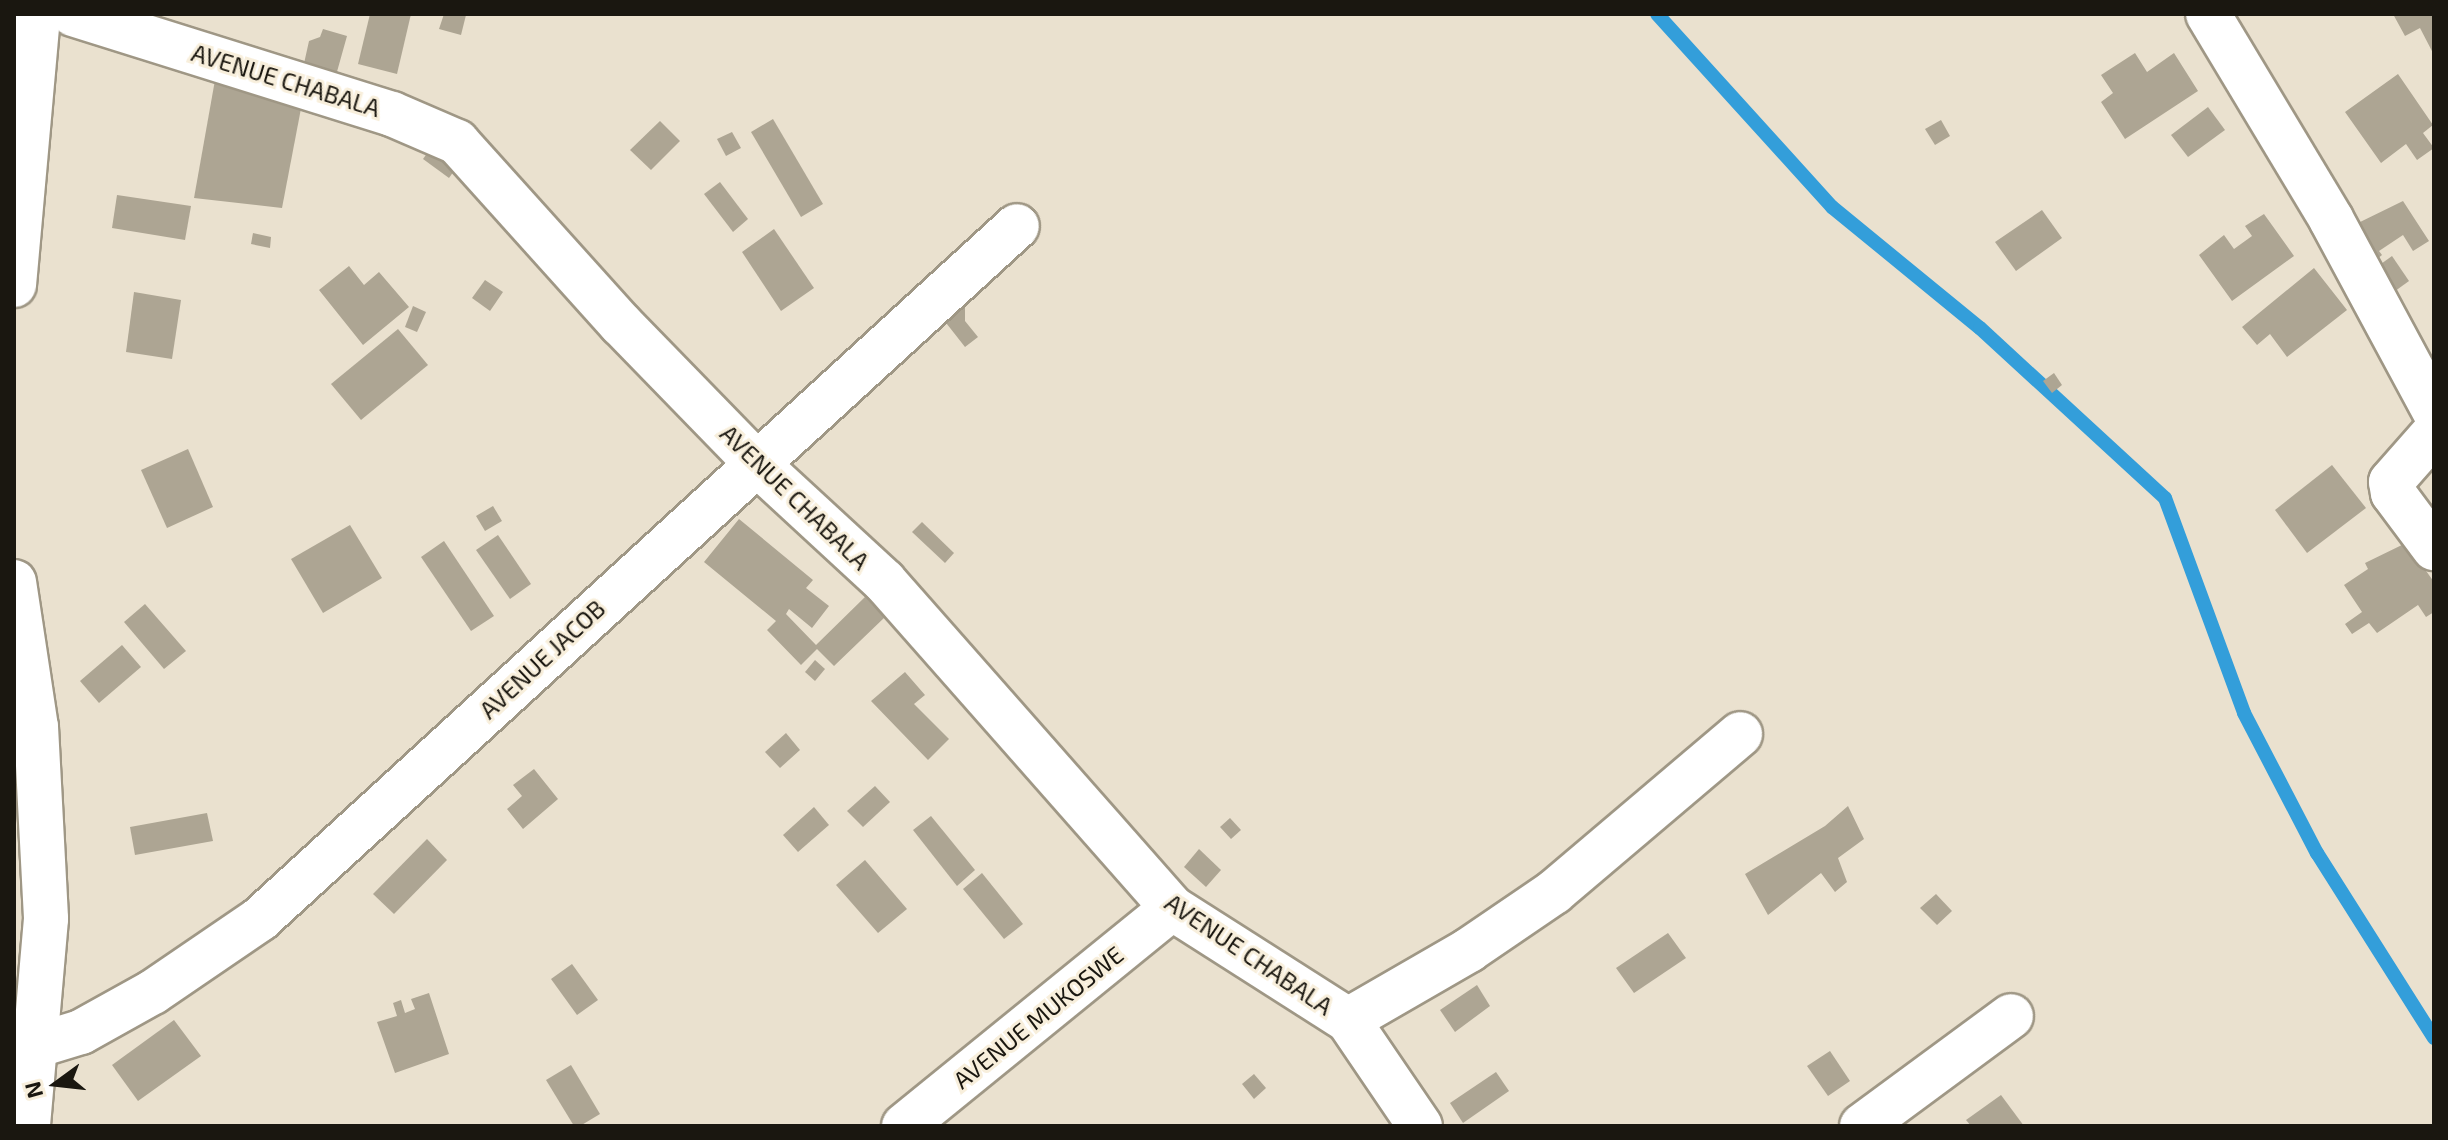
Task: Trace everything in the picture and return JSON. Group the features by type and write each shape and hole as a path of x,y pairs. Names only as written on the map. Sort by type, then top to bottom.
{"street":[{"path":"14,285 38,14"},
{"name":"AVENUE CHABALA","path":"73,14 377,109 457,142 621,324 755,462 884,581 1172,908 1348,1020 1420,1126"},
{"path":"2208,14 2331,219 2434,410"},
{"name":"AVENUE JACOB","path":"35,1046 81,1032 153,992 260,919 755,462 1017,226"},
{"path":"2434,433 2391,482 2393,493 2434,548"},
{"path":"14,582 36,727 46,919 28,1126"},
{"path":"1348,1020 1469,950 1554,892 1740,734"},
{"name":"AVENUE MUKOSWE","path":"904,1126 1172,908"},
{"path":"1862,1126 2011,1016"}],"building":[{"path":"370,14 411,14 397,74 358,64"},
{"path":"444,14 466,15 461,35 439,29"},
{"path":"2393,14 2434,14 2434,55 2420,28 2405,36"},
{"path":"323,29 347,36 333,86 301,77 309,41 320,37"},
{"path":"2135,53 2147,72 2174,53 2198,91 2125,139 2101,102 2113,93 2101,75"},
{"path":"2398,74 2433,125 2423,133 2434,148 2417,160 2406,144 2381,163 2345,112"},
{"path":"215,80 303,98 282,208 194,198"},
{"path":"2208,107 2225,130 2188,157 2171,135"},
{"path":"773,119 823,204 801,217 751,132"},
{"path":"1941,120 1950,136 1935,145 1925,129"},
{"path":"660,121 680,141 651,170 630,150"},
{"path":"732,132 741,148 726,156 717,139"},
{"path":"435,142 461,161 449,178 423,159"},
{"path":"720,182 748,219 733,232 704,194"},
{"path":"117,195 191,206 185,240 112,228"},
{"path":"2403,201 2429,241 2413,251 2403,235 2379,251 2382,255 2371,264 2356,224"},
{"path":"2042,210 2062,238 2016,271 1995,242"},
{"path":"2264,214 2294,256 2232,301 2199,255 2224,235 2234,249 2252,236 2245,226"},
{"path":"774,229 814,288 781,311 742,252"},
{"path":"253,233 271,237 270,248 251,244"},
{"path":"2392,256 2409,281 2391,294 2374,269"},
{"path":"349,266 364,285 379,272 409,307 363,345 319,290"},
{"path":"2314,268 2347,310 2287,357 2270,334 2257,345 2242,327"},
{"path":"485,280 503,292 490,311 472,298"},
{"path":"134,292 181,300 172,359 126,352"},
{"path":"413,306 426,312 417,332 405,327"},
{"path":"965,307 965,321 978,337 965,347 943,319 955,308"},
{"path":"398,329 428,365 361,420 331,384"},
{"path":"2054,373 2062,385 2052,393 2043,381"},
{"path":"188,449 213,507 167,528 141,470"},
{"path":"2332,465 2366,508 2307,553 2275,510"},
{"path":"493,506 502,521 485,531 476,516"},
{"path":"739,519 813,580 806,588 829,606 812,628 789,609 786,614 816,645 865,597 885,617 834,666 817,649 801,665 767,630 776,621 704,562"},
{"path":"922,522 954,553 945,563 912,532"},
{"path":"350,525 382,578 323,613 291,559"},
{"path":"498,535 531,584 510,599 476,550"},
{"path":"444,541 494,616 471,631 421,557"},
{"path":"2406,543 2434,582 2434,612 2426,617 2418,605 2377,633 2369,623 2352,634 2345,624 2362,612 2344,585 2368,569 2365,563"},
{"path":"145,604 186,651 164,669 124,622"},
{"path":"122,645 141,667 99,703 80,681"},
{"path":"815,660 825,669 815,681 805,672"},
{"path":"905,672 925,695 914,704 949,739 928,760 871,701"},
{"path":"786,733 800,750 780,768 765,752"},
{"path":"534,769 558,799 523,829 507,809 522,796 513,785"},
{"path":"875,786 890,802 863,827 847,811"},
{"path":"1848,806 1864,839 1838,858 1847,882 1835,892 1821,873 1768,915 1745,874 1825,826"},
{"path":"814,807 829,825 798,852 783,835"},
{"path":"207,813 213,841 135,855 130,827"},
{"path":"931,816 975,870 957,886 913,830"},
{"path":"1230,818 1241,830 1231,839 1220,827"},
{"path":"427,839 447,860 394,914 373,894"},
{"path":"1199,849 1221,870 1206,887 1184,867"},
{"path":"865,860 907,909 878,933 836,885"},
{"path":"982,873 1023,924 1004,939 963,889"},
{"path":"1936,894 1952,911 1937,925 1920,908"},
{"path":"1668,933 1686,958 1634,993 1616,968"},
{"path":"572,964 598,1000 577,1015 551,979"},
{"path":"1477,985 1490,1006 1455,1032 1440,1010"},
{"path":"429,993 449,1054 395,1073 377,1022 397,1016 393,1003 401,1000 405,1013 415,1009 411,999"},
{"path":"174,1020 201,1056 138,1101 112,1065"},
{"path":"1830,1051 1850,1081 1828,1096 1807,1066"},
{"path":"571,1065 600,1114 580,1126 574,1126 546,1080"},
{"path":"1496,1072 1509,1091 1463,1123 1450,1103"},
{"path":"1254,1074 1266,1088 1254,1099 1242,1084"},
{"path":"2001,1095 2024,1126 1971,1126 1966,1120"}],"waterway":[{"path":"1657,14 1832,207 1980,328 2165,498 2244,713 2317,853 2434,1038"}]}
